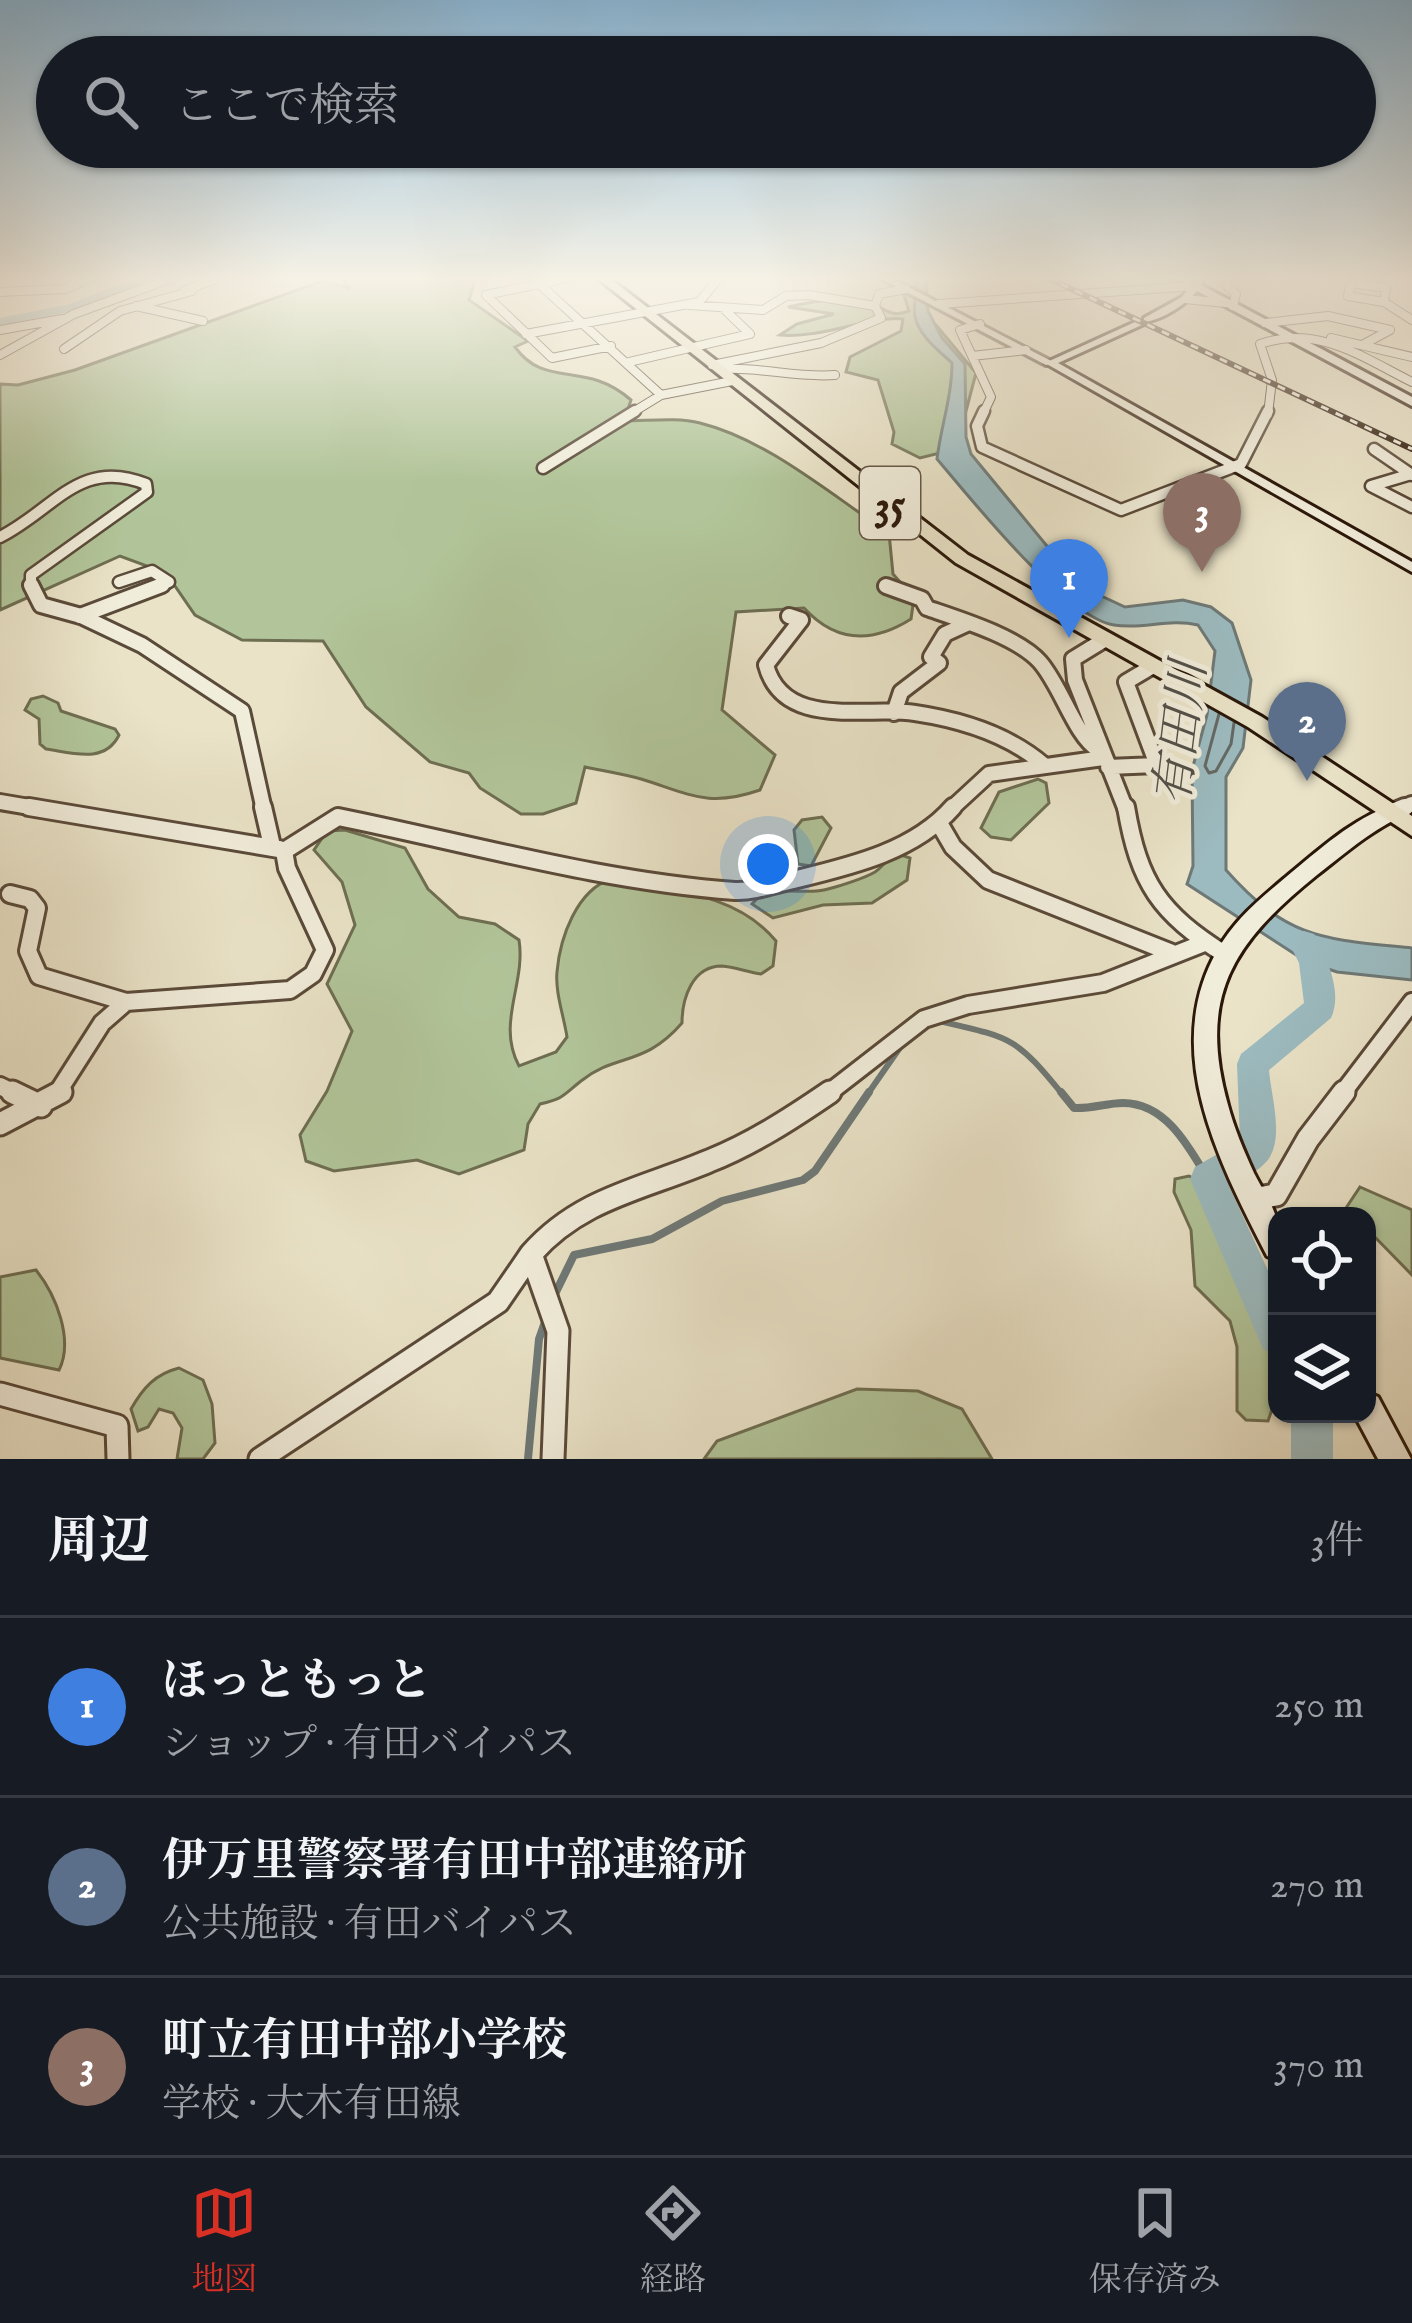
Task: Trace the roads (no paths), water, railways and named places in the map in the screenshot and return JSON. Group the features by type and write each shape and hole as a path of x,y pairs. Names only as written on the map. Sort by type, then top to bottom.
{"highway":[{"name":"35","path":"687,345 962,559 1402,808 1412,827"}],"main road":[{"path":"1050,363 1091,345"},
{"path":"1306,345 1412,402"},
{"path":"1050,363 1412,568"},
{"path":"1268,1229 1248,1192 1217,1111 1207,1050 1215,949 1244,931 1288,887 1373,821 1402,808"},
{"path":"1375,1423 1395,1459"}],"street":[{"path":"64,349 70,345"},
{"path":"538,345 552,358 611,346 661,395"},
{"path":"629,362 707,345"},
{"path":"543,468 661,395 779,349 821,345"},
{"path":"967,345 991,397 977,426 982,447 1121,510 1235,468 1268,416 1272,380 1260,345"},
{"path":"1017,345 1050,363"},
{"path":"1332,345 1412,382"},
{"path":"1368,345 1412,357"},
{"path":"972,356 1026,350"},
{"path":"721,372 747,368 801,379 835,375"},
{"path":"1373,448 1412,475"},
{"path":"0,537 18,530 82,479 111,473 143,480 147,492 31,575 32,596 42,606 80,616 226,697 242,711 278,849 325,950 322,964 290,990 126,1002 39,976 26,939 37,908 30,899 10,894"},
{"path":"1412,475 1371,486 1412,507"},
{"path":"80,616 169,582 158,572 144,571 119,583"},
{"path":"886,586 922,599 927,608 969,623 1042,662 1072,709 1084,740 1104,759"},
{"path":"789,616 801,620 766,665 776,689 794,701 830,712 894,713 973,726 1019,743 1044,765"},
{"path":"894,713 901,692 939,663 931,657 945,634 969,623"},
{"path":"1105,640 1073,658 1077,704 1120,788 1138,869 1215,949"},
{"path":"0,802 278,849 338,817 605,871 740,892 848,867 906,843 939,823 971,785 989,774 1104,759 1157,765 1126,682 1153,666"},
{"path":"939,823 951,850 980,878 1021,897 1106,923 1172,953"},
{"path":"260,1459 498,1302 544,1235 588,1202 732,1152 830,1092 920,1020 996,998 1097,985 1139,973 1172,953 1215,949"},
{"path":"0,1124 41,1106 72,1079 102,1023 126,1002"},
{"path":"1248,1192 1276,1195 1308,1139 1412,1002"},
{"path":"0,1086 41,1106"},
{"path":"531,1254 558,1331 553,1459"},
{"path":"0,1394 116,1426 118,1459"}],"water":[{"name":"有田川","path":"933,345 948,345 965,364 966,437 971,454 1080,586 1125,607 1183,600 1211,607 1232,623 1251,680 1243,748 1226,777 1226,870 1269,910 1309,932 1412,948 1412,980 1337,972 1307,962 1187,884 1193,866 1192,770 1207,715 1215,651 1198,625 1114,625 1094,617 1046,580 995,527 937,459 952,363"}],"waterway":[{"path":"1268,1315 1208,1179 1255,1151 1253,1064 1320,1008 1314,963 1304,943"},
{"path":"939,1021 1010,1042 1063,1095"},
{"path":"867,1095 899,1049"},
{"path":"555,1294 574,1255 652,1239 722,1201 803,1180 815,1171 869,1092"},
{"path":"1061,1092 1074,1108 1123,1103 1152,1110 1174,1129 1208,1179"},
{"path":"528,1459 539,1339 545,1322"},
{"path":"1312,1423 1312,1459"}],"railway":[{"path":"1191,345 1412,449"}],"place":[{"name":"町立有田中部小学校","path":"1202,572"},
{"name":"ほっともっと","path":"1069,638"},
{"name":"伊万里警察署有田中部連絡所","path":"1307,781"}]}
